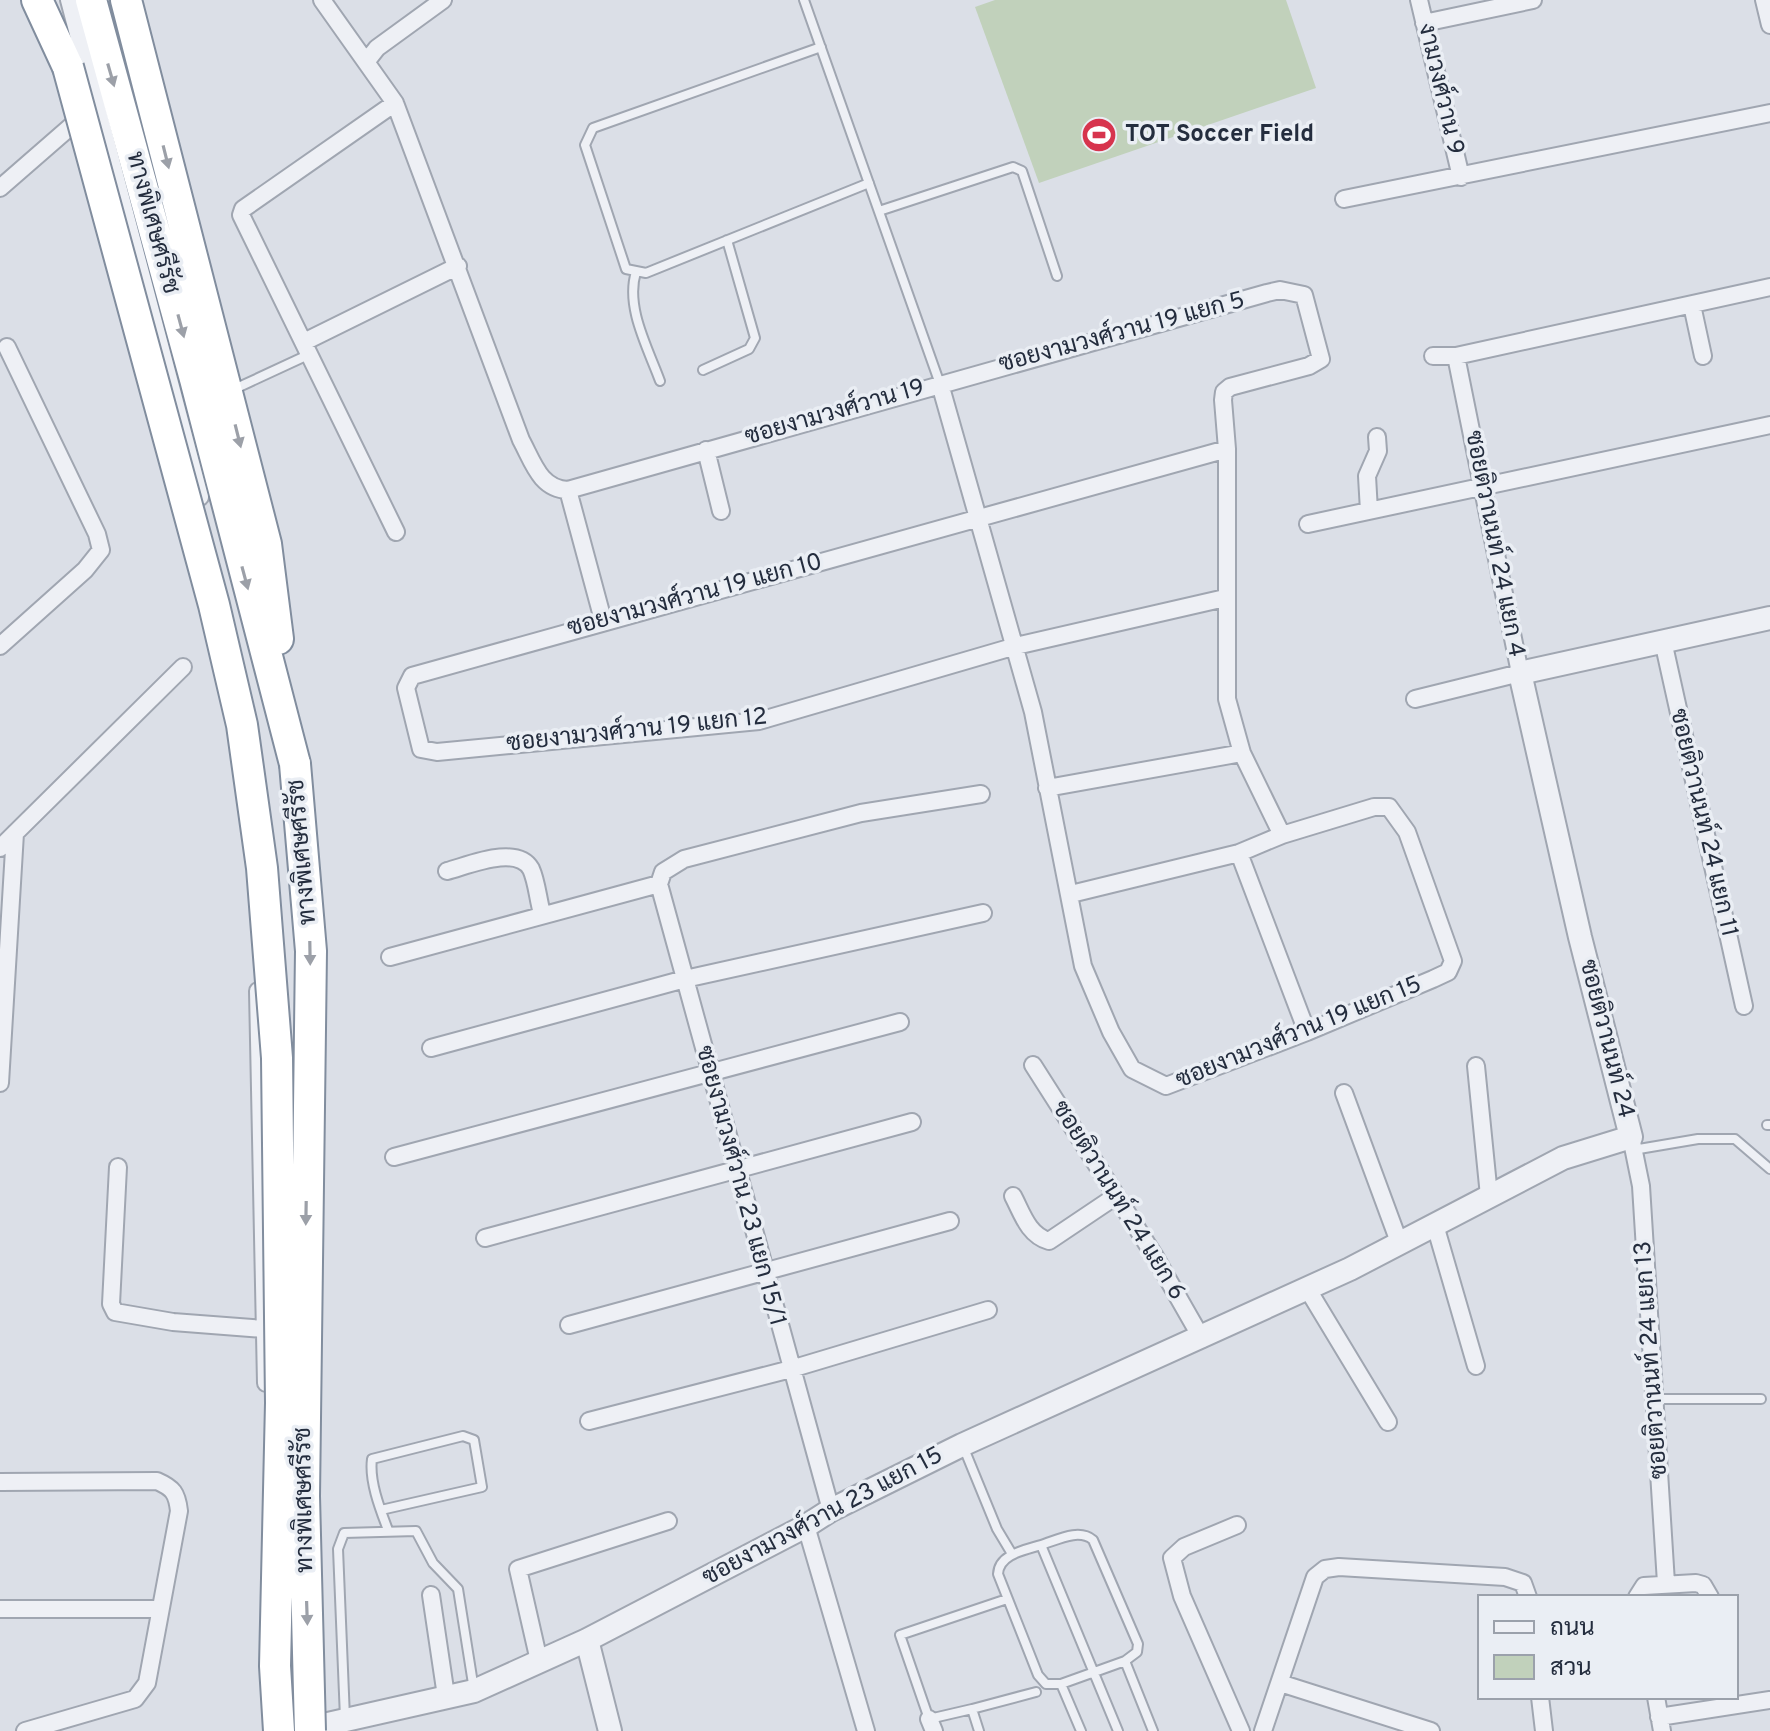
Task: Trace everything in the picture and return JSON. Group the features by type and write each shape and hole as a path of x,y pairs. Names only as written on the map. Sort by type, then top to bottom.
{"highway":[{"path":"37,0 68,67"},
{"name":"ทางพิเศษศรีรัช","path":"52,0 214,605 242,725 262,868 277,1058 281,1403 275,1666 279,1731"},
{"name":"ทางพิเศษศรีรัช","path":"91,0 193,369 295,764 311,951 304,1465 310,1731"},
{"path":"126,0 266,544 295,764"}],"street":[{"path":"69,0 207,522 255,749 264,1329 272,1599 269,1731"},
{"path":"322,0 395,103 521,440 542,479 555,489 568,490 603,620"},
{"path":"366,62 377,48 443,0"},
{"name":"งามวงศ์วาน 9","path":"1419,0 1461,177"},
{"path":"1424,23 1533,0"},
{"path":"1764,0 1770,25"},
{"path":"395,103 243,209 241,215 396,532"},
{"path":"0,188 96,105"},
{"path":"1344,199 1770,113"},
{"path":"307,348 458,266"},
{"path":"1433,356 1456,356 1770,287"},
{"name":"ซอยงามวงศ์วาน 19 แยก 5","path":"940,384 1267,293 1280,290 1304,295 1321,359 1309,366 1224,392 1227,449"},
{"path":"1692,305 1703,356"},
{"path":"0,646 85,570 101,550 97,534 7,347"},
{"name":"ซอยติวานนท์ 24 แยก 4","path":"1415,699 1520,673 1456,356"},
{"name":"ซอยงามวงศ์วาน 19","path":"568,490 940,384 1016,646 1071,894 1083,966 1111,1032 1132,1069 1166,1086"},
{"path":"1308,524 1770,425"},
{"path":"1369,511 1367,476 1378,451 1377,437"},
{"path":"1071,894 1239,853 1282,835 1242,753 1227,699 1227,449"},
{"name":"ซอยงามวงศ์วาน 19 แยก 10","path":"412,676 603,620 1227,449"},
{"path":"706,450 721,511"},
{"path":"1016,646 1225,598"},
{"path":"1520,673 1770,618"},
{"name":"ซอยติวานนท์ 24 แยก 11","path":"1663,641 1744,1006"},
{"name":"ซอยงามวงศ์วาน 19 แยก 12","path":"412,676 406,688 421,749 437,752 759,721 1016,646"},
{"path":"0,848 183,667"},
{"name":"ซอยติวานนท์ 24","path":"1063,1401 1307,1288 1563,1158 1632,1143 1580,937 1520,673"},
{"path":"1047,788 1242,753"},
{"path":"390,957 542,913 659,884 663,872 684,859 861,813 981,794"},
{"name":"ซอยงามวงศ์วาน 19 แยก 15","path":"1166,1086 1307,1032 1448,972 1453,961 1451,947 1407,832 1389,807 1374,807 1282,835"},
{"path":"0,1083 15,833"},
{"path":"1239,853 1307,1032"},
{"path":"447,871 509,857 522,861 530,868 542,913"},
{"name":"ซอยงามวงศ์วาน 23 แยก 15/1","path":"659,884 735,1173 831,1510"},
{"path":"431,1048 685,979 983,913"},
{"path":"394,1157 900,1022"},
{"name":"ซอยติวานนท์ 24 แยก 6","path":"1033,1065 1202,1339"},
{"path":"1476,1066 1489,1196"},
{"path":"1344,1093 1399,1242"},
{"path":"485,1238 735,1173 912,1122"},
{"name":"ซอยติวานนท์ 24 แยก 13","path":"1632,1143 1641,1186 1666,1583"},
{"path":"118,1167 111,1304 115,1312 147,1319 264,1329"},
{"path":"1013,1196 1028,1226 1039,1238 1049,1241 1116,1196"},
{"path":"569,1325 950,1221"},
{"path":"1435,1225 1476,1366"},
{"path":"1307,1288 1388,1422"},
{"path":"589,1421 791,1369 988,1310"},
{"name":"ซอยงามวงศ์วาน 23 แยก 15","path":"297,1731 474,1691 587,1640 831,1510 962,1445 1063,1401"},
{"path":"0,1482 157,1481 172,1487 179,1511 147,1683 135,1699 25,1731"},
{"path":"539,1661 518,1569 668,1521"},
{"path":"1237,1525 1184,1547 1172,1558 1182,1596 1241,1731"},
{"path":"806,1526 866,1731"},
{"path":"1263,1731 1315,1577 1325,1569 1339,1567 1505,1577 1523,1583 1527,1595"},
{"path":"1638,1595 1644,1586 1666,1583 1696,1583 1703,1585 1709,1595"},
{"path":"431,1595 446,1696"},
{"path":"0,1609 160,1609"},
{"path":"587,1640 610,1731"},
{"path":"1280,1683 1431,1731"},
{"path":"1540,1699 1544,1731"},
{"path":"1656,1699 1661,1724 1730,1702 1770,1700"}],"lane":[{"path":"804,0 940,384"},
{"path":"821,47 593,128 585,145 626,269 646,273 869,183"},
{"path":"879,211 1013,167 1022,171 1057,276"},
{"path":"703,370 749,349 755,338 727,240"},
{"path":"636,272 632,286 633,304 660,381"},
{"path":"241,386 307,348"},
{"path":"1632,1143 1735,1139 1770,1169"},
{"path":"1654,1399 1761,1399"},
{"path":"381,1510 482,1487 474,1440 463,1436 374,1457 371,1467 381,1510 388,1530"},
{"path":"962,1445 997,1529 1012,1554"},
{"path":"345,1719 338,1549 344,1533 416,1531 433,1563 458,1589 474,1691"},
{"path":"1075,1535 1086,1535 1093,1540 1138,1644 1137,1652 1125,1661 1061,1684 1041,1681 1007,1599 998,1567 1012,1554 1075,1535"},
{"path":"1041,1545 1118,1731"},
{"path":"1007,1599 900,1635 932,1725 972,1709 1036,1692"},
{"path":"1125,1661 1153,1731"},
{"path":"1061,1684 1081,1731"},
{"path":"972,1709 979,1731"}],"green space":[{"name":"TOT Soccer Field","path":"995,0 1286,0 1316,88 1039,183 975,7"}],"place":[{"name":"TOT Soccer Field","path":"1099,135"}]}
